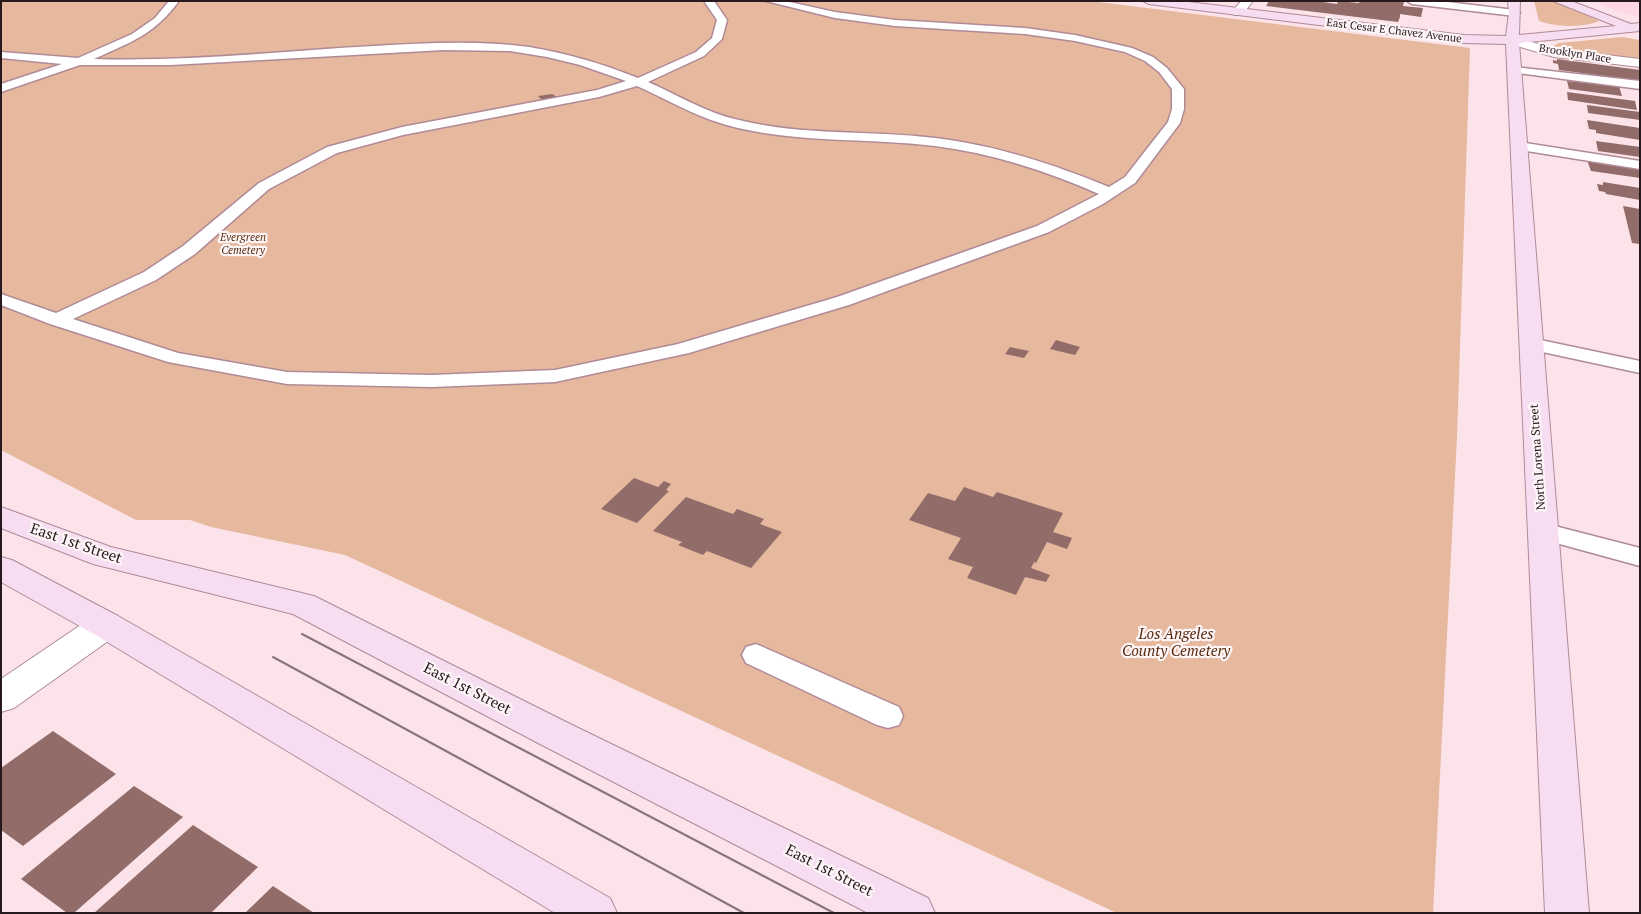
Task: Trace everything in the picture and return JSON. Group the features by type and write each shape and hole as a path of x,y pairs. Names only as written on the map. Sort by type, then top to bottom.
{"street":[{"name":"East Cesar E Chavez Avenue","path":"1150,1 1440,37 1512,40 1638,28"},
{"path":"1238,12 1247,1"},
{"path":"1559,1 1601,18 1638,28"},
{"path":"1580,1 1638,28"},
{"name":"North Lorena Street","path":"1514,7 1512,40 1566,913"},
{"name":"Brooklyn Place","path":"1512,40 1554,53 1640,64"},
{"name":"East 1st Street","path":"1,517 104,556 302,604 553,733 913,913"},
{"path":"1,568 106,625 595,913"},
{"path":"1,698 106,625"}],"lane":[{"path":"1,88 79,62 136,36 159,20 174,1"},
{"path":"57,320 150,276 189,250 223,219 264,186 332,150 402,131 599,93 659,74 700,54 717,39 722,20 709,1"},
{"path":"1,299 57,320 174,358 287,378 432,381 555,376 682,350 843,301 1044,229 1130,180 1174,123 1178,109 1178,89 1163,70 1149,59 1128,50 1076,38 1025,31 895,23 835,15 771,1"},
{"path":"1412,1 1443,10 1514,7"},
{"path":"1,55 79,62 128,63 408,48 488,47 551,53 584,61 637,82 707,115 735,124 798,134 932,141 973,147 1067,175 1110,193"},
{"path":"1514,70 1640,85"},
{"path":"1519,146 1640,164"},
{"path":"1531,344 1640,367"},
{"path":"1543,531 1640,557"},
{"path":"756,655 888,716"}],"shaded area":[{"path":"1592,1 1640,1 1640,17 1616,11"}],"green space":[{"path":"1,1 1090,1 1470,48 1457,437 1433,913 1117,913 345,555 211,527 190,520 136,520 1,450"},
{"path":"1534,1 1557,1 1599,21 1577,26 1539,21"},
{"path":"1622,37 1640,40 1640,61 1552,49 1551,47 1559,43"}],"building":[{"path":"1269,1 1316,1 1337,4 1338,1 1359,3 1360,1 1395,1 1404,2 1403,6 1423,8 1421,17 1400,14 1398,22 1266,6"},
{"path":"1557,59 1640,70 1640,81 1559,70 1558,64 1553,63 1553,60 1557,61"},
{"path":"1567,81 1619,86 1622,96 1569,89"},
{"path":"1567,92 1635,101 1637,110 1568,100"},
{"path":"552,94 557,97 542,100 538,96"},
{"path":"1587,105 1640,112 1640,120 1588,113"},
{"path":"1587,120 1640,128 1640,140 1596,133 1596,130 1589,129"},
{"path":"1596,141 1640,147 1640,157 1598,151"},
{"path":"1587,160 1640,166 1640,178 1591,171"},
{"path":"1603,182 1640,188 1640,200 1599,191 1597,184 1603,185"},
{"path":"1623,206 1640,209 1640,244 1632,243"},
{"path":"1056,340 1080,347 1075,355 1050,349"},
{"path":"1010,347 1029,351 1024,358 1005,354"},
{"path":"634,478 658,487 664,481 671,484 666,490 669,491 637,523 601,509"},
{"path":"964,487 993,497 997,492 1063,513 1053,532 1072,538 1067,549 1047,542 1036,563 1034,562 1031,568 1050,575 1046,582 1025,577 1016,595 967,578 973,567 948,559 961,538 909,520 928,493 955,501"},
{"path":"686,497 733,514 737,509 764,519 760,524 782,532 751,568 707,551 703,555 678,545 682,542 653,531"},
{"path":"53,731 116,774 23,846 1,830 1,768"},
{"path":"134,786 183,817 74,913 67,913 21,879"},
{"path":"193,825 258,867 211,913 94,913"},
{"path":"273,886 314,913 245,913"}],"tram line":[{"path":"302,634 834,913"},
{"path":"273,657 744,913"}],"park label":[{"name":"Evergreen Cemetery","path":"243,244"},
{"name":"Los Angeles County Cemetery","path":"1176,644"}]}
